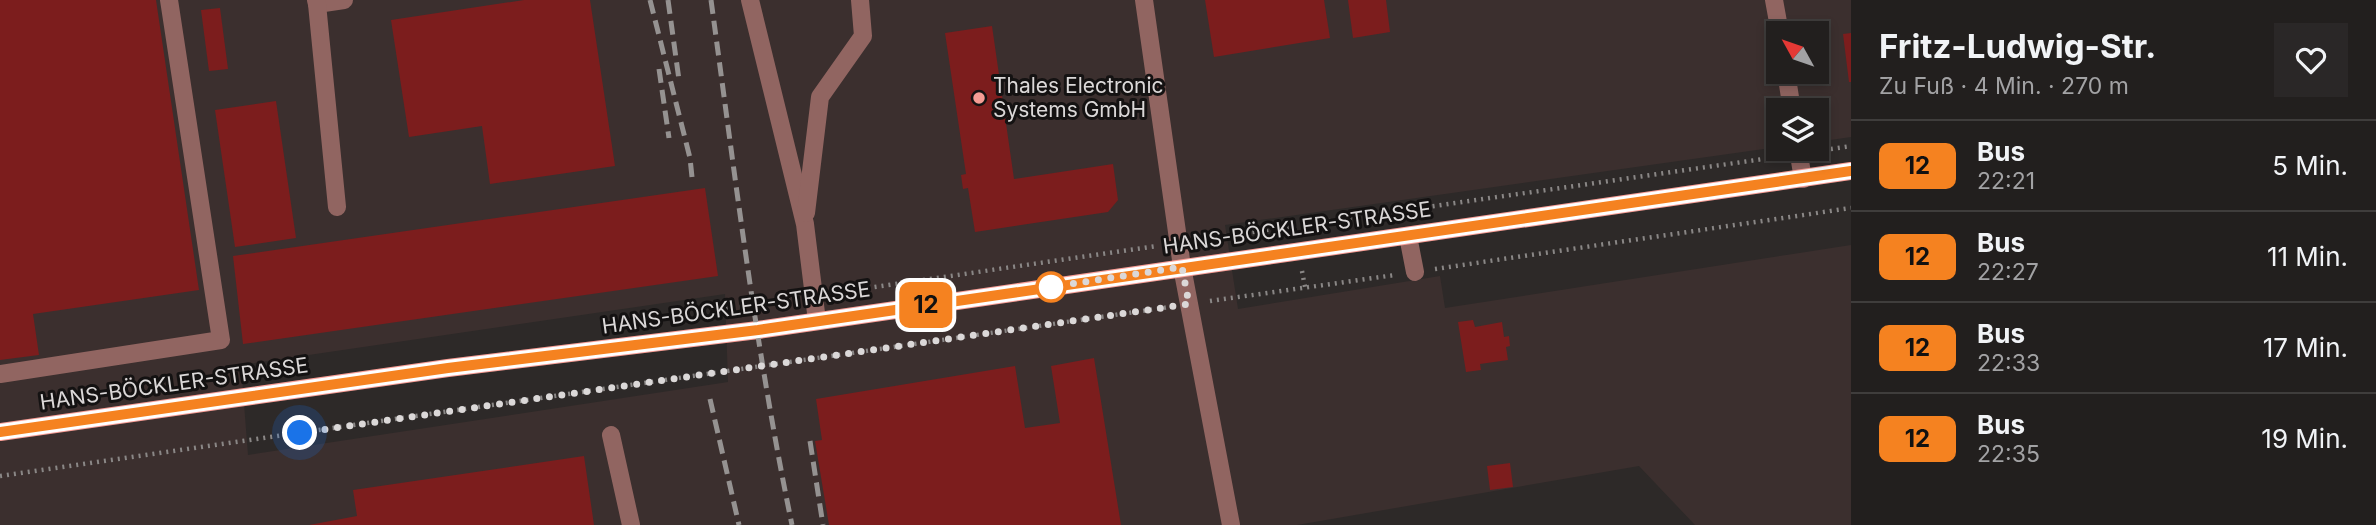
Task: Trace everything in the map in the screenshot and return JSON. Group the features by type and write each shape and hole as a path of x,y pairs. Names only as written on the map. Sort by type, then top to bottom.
{"main road":[{"name":"HANS-BÖCKLER-STRASSE","path":"0,432 448,368 817,321 1851,171"}],"street":[{"path":"0,374 221,340 169,0"},
{"path":"337,207 317,2 344,0"},
{"path":"750,0 805,224 817,321"},
{"path":"805,224 820,97 863,36 860,0"},
{"path":"1144,0 1178,243 1231,525"},
{"path":"1774,0 1778,21"},
{"path":"1800,161 1803,179"},
{"path":"1408,236 1415,272"},
{"path":"611,435 631,525"}],"path":[{"path":"1829,148 1851,146"},
{"path":"699,313 1766,156"},
{"path":"0,477 1851,208"}],"shaded area":[{"path":"0,0 1851,0 1851,137 1829,140 1829,98 1766,98 1766,149 1225,225 1238,309 1440,276 1445,308 1851,245 1851,525 1695,525 1639,466 1297,525 0,525","holes":["725,294 728,382 248,455 241,365"]}],"building":[{"path":"0,0 156,0 199,290 33,314 39,355 0,360"},
{"path":"524,0 590,0 615,166 490,184 482,126 409,137 391,20"},
{"path":"1205,0 1324,0 1330,38 1214,57"},
{"path":"1348,0 1386,0 1390,32 1353,38"},
{"path":"220,8 228,69 209,71 201,10"},
{"name":"Thales Electronic Systems GmbH","path":"992,26 1014,179 1113,164 1118,200 1108,212 975,232 968,188 963,189 961,175 966,174 945,33"},
{"path":"1851,33 1851,82 1849,82 1843,34"},
{"path":"276,101 296,238 235,247 215,110"},
{"path":"705,188 718,276 243,344 233,256"},
{"path":"1473,320 1475,327 1502,322 1504,337 1509,336 1510,346 1506,347 1508,360 1480,364 1481,370 1466,372 1458,322"},
{"path":"1094,358 1121,525 829,525 815,441 822,440 816,399 1015,366 1025,428 1060,423 1051,366"},
{"path":"584,456 594,525 309,525 357,516 353,490"},
{"path":"1510,463 1513,487 1490,490 1487,466"}],"railway":[{"path":"650,0 690,158 692,177"},
{"path":"668,0 679,80"},
{"path":"711,0 757,329 792,525"},
{"path":"659,69 669,138"},
{"path":"710,399 739,525"},
{"path":"810,441 823,525"}],"bus line":[{"name":"12","path":"0,432 448,368 758,330 1851,171"}],"place":[{"name":"Thales Electronic Systems GmbH","path":"979,98"}],"route":[{"path":"300,433 1189,304 1182,267 1051,287"}]}
